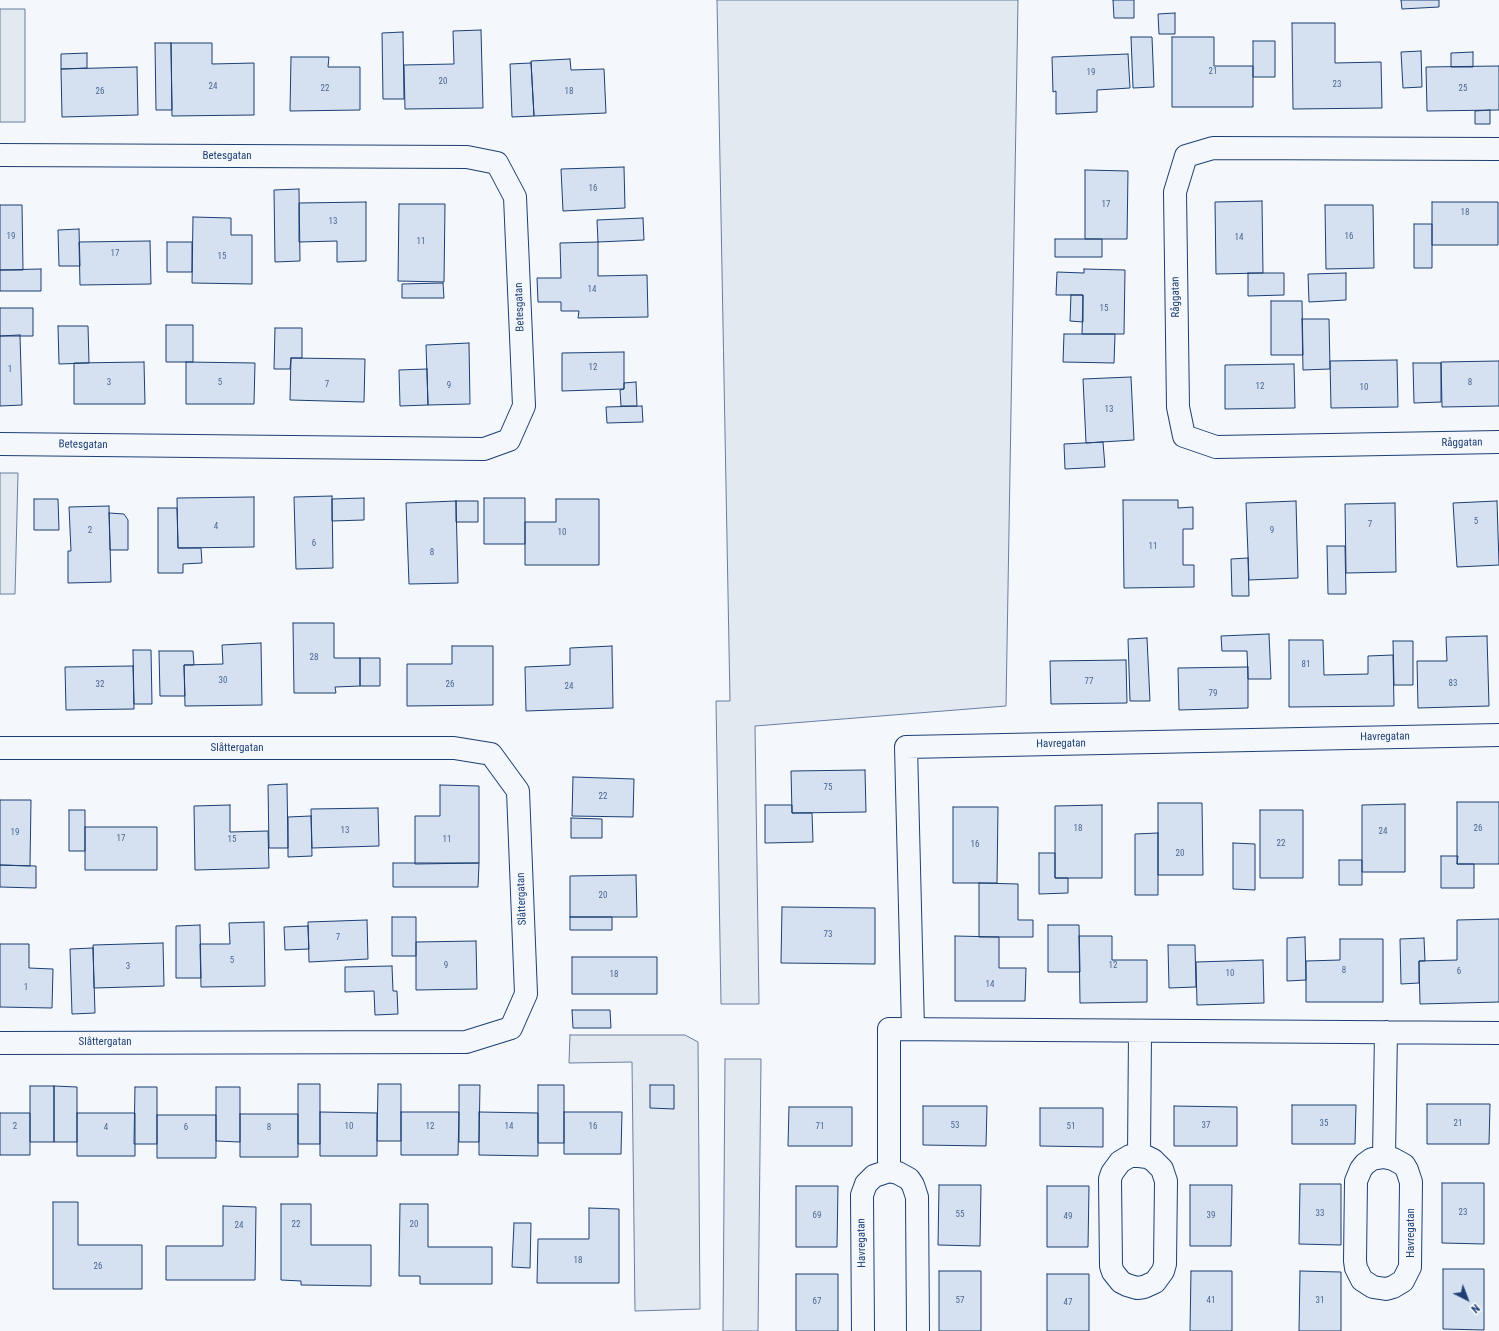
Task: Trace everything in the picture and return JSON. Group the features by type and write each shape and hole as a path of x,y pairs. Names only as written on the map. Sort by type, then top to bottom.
{"street":[{"name":"Råggatan","path":"1499,149 1213,148 1186,156 1175,192 1178,407 1184,436 1216,447 1499,442"},
{"name":"Betesgatan","path":"0,155 467,157 497,163 515,197 524,406 509,440 484,449 0,444"},
{"name":"Havregatan","path":"913,1029 906,747 1499,735"},
{"name":"Slåttergatan","path":"0,748 454,748 491,754 518,791 526,994 511,1028 466,1042 0,1043"},
{"path":"918,1331 917,1197 913,1185 909,1179 898,1173 889,1171 889,1029 1499,1033"},
{"path":"1139,1156 1140,1030"},
{"path":"1384,1157 1386,1032"},
{"path":"1130,1156 1139,1156 1147,1157 1158,1164 1166,1181 1165,1256 1163,1271 1157,1279 1148,1286 1137,1288 1121,1282 1113,1272 1111,1266 1110,1179 1120,1162 1130,1156"},
{"name":"Havregatan","path":"1384,1157 1393,1158 1404,1165 1408,1170 1411,1182 1410,1267 1405,1278 1400,1283 1386,1289 1373,1287 1362,1280 1356,1268 1355,1261 1356,1180 1365,1164 1372,1159 1384,1157"},
{"name":"Havregatan","path":"863,1331 862,1195 866,1184 874,1176 889,1171"}],"shaded area":[{"path":"717,0 1018,0 1006,706 755,726 759,1004 721,1004 716,701 730,701"},
{"path":"0,9 25,9 25,122 0,122"},
{"path":"0,473 18,473 15,594 0,594"},
{"path":"570,1035 685,1035 698,1042 700,1309 635,1311 632,1062 569,1063"},
{"path":"725,1059 761,1059 758,1331 723,1331"}],"building":[{"path":"1113,0 1134,0 1134,18 1114,18"},
{"path":"1401,0 1439,0 1439,7 1402,9"},
{"path":"1175,13 1175,34 1159,34 1158,14"},
{"path":"1292,23 1335,23 1335,63 1381,62 1382,108 1293,109"},
{"path":"481,30 483,108 405,109 404,65 454,64 453,31"},
{"path":"403,32 404,99 383,99 382,33"},
{"path":"1131,37 1152,37 1154,87 1133,88"},
{"path":"1172,37 1214,37 1214,66 1253,66 1253,107 1172,107"},
{"path":"1253,41 1275,41 1275,77 1253,77"},
{"path":"155,43 171,43 172,110 156,110"},
{"path":"171,43 212,43 212,64 254,63 254,115 172,116"},
{"path":"1421,51 1422,87 1403,88 1401,52"},
{"path":"1473,52 1473,67 1451,67 1451,53"},
{"path":"87,53 87,68 61,69 61,54"},
{"path":"1128,54 1130,88 1097,90 1097,112 1056,114 1056,91 1053,92 1052,57"},
{"path":"291,57 329,57 328,67 360,67 360,110 290,111"},
{"path":"570,59 571,70 604,69 606,113 534,116 531,61"},
{"path":"531,63 534,116 512,117 510,64"},
{"path":"1499,66 1499,110 1427,111 1426,67"},
{"path":"137,67 138,115 62,117 61,69"},
{"path":"1490,110 1490,124 1475,124 1475,111"},
{"path":"624,167 625,208 563,211 561,169"},
{"path":"1085,170 1128,171 1127,239 1085,239"},
{"path":"299,189 300,261 275,262 274,190"},
{"path":"1262,201 1263,273 1216,274 1215,202"},
{"path":"366,202 366,261 337,262 337,241 299,242 299,203"},
{"path":"1432,202 1498,202 1498,245 1432,245"},
{"path":"399,204 445,204 444,282 398,281"},
{"path":"0,205 22,205 23,270 0,270"},
{"path":"1325,205 1373,205 1374,268 1326,269"},
{"path":"193,217 231,218 231,235 252,235 252,284 192,283"},
{"path":"643,218 644,240 598,242 597,220"},
{"path":"1414,224 1432,224 1432,268 1414,268"},
{"path":"79,229 80,266 59,266 58,230"},
{"path":"1055,239 1102,239 1102,257 1055,257"},
{"path":"150,241 151,284 80,285 79,242"},
{"path":"167,242 192,242 192,272 167,272"},
{"path":"598,242 598,276 647,275 648,317 578,318 579,311 561,311 561,302 538,302 537,278 561,278 560,243"},
{"path":"41,269 41,291 0,291 0,270"},
{"path":"1084,269 1125,270 1124,334 1082,334 1083,295 1056,295 1057,272 1084,273"},
{"path":"1248,273 1284,273 1284,295 1248,296"},
{"path":"1346,273 1346,300 1309,302 1308,274"},
{"path":"443,283 444,298 402,298 402,284"},
{"path":"1071,295 1083,295 1083,322 1070,321"},
{"path":"1271,301 1302,301 1303,355 1271,355"},
{"path":"0,308 33,308 33,336 0,336"},
{"path":"1302,319 1329,319 1330,369 1303,370"},
{"path":"166,325 193,325 193,362 166,362"},
{"path":"58,326 88,326 89,363 59,364"},
{"path":"275,328 302,328 302,358 291,358 290,369 274,369"},
{"path":"1064,334 1115,334 1114,363 1063,362"},
{"path":"20,335 22,405 0,406 0,336"},
{"path":"469,343 470,404 428,405 426,345"},
{"path":"624,352 624,389 562,391 562,353"},
{"path":"291,358 365,359 364,402 290,400"},
{"path":"1397,360 1398,407 1331,408 1330,361"},
{"path":"1499,361 1499,406 1442,407 1441,362"},
{"path":"144,362 145,404 74,404 74,363"},
{"path":"186,362 255,363 254,404 186,404"},
{"path":"1413,363 1441,363 1441,402 1414,403"},
{"path":"1294,364 1295,408 1225,409 1225,365"},
{"path":"427,369 428,405 400,406 399,370"},
{"path":"1131,377 1134,440 1086,443 1083,379"},
{"path":"636,382 637,406 621,406 620,390 624,389 624,383"},
{"path":"642,406 643,422 607,423 606,407"},
{"path":"1103,442 1105,467 1065,469 1064,444"},
{"path":"332,496 333,568 296,569 294,497"},
{"path":"254,497 254,547 178,548 177,498"},
{"path":"364,498 364,520 332,521 332,499"},
{"path":"484,498 525,498 525,544 484,544"},
{"path":"34,499 58,499 59,530 34,530"},
{"path":"556,499 599,499 599,565 525,565 525,522 556,522"},
{"path":"1123,500 1178,500 1178,508 1193,507 1193,529 1183,529 1183,565 1194,565 1194,587 1124,588"},
{"path":"456,501 458,583 409,584 406,503"},
{"path":"456,501 478,501 478,522 456,522"},
{"path":"1296,501 1298,578 1249,580 1246,503"},
{"path":"1497,501 1499,565 1457,567 1453,503"},
{"path":"1395,503 1396,572 1346,573 1345,504"},
{"path":"109,506 111,582 68,583 68,551 71,551 69,507"},
{"path":"158,508 177,508 178,548 201,548 202,563 183,564 183,573 158,573"},
{"path":"109,513 124,514 128,520 128,550 110,550"},
{"path":"1327,546 1345,546 1346,594 1328,594"},
{"path":"1248,558 1249,596 1232,596 1231,559"},
{"path":"293,623 334,623 334,658 360,658 360,686 335,687 336,693 294,693"},
{"path":"1269,634 1271,679 1248,679 1247,651 1222,651 1221,636"},
{"path":"1487,636 1489,706 1418,708 1417,661 1447,661 1446,637"},
{"path":"1147,638 1150,701 1130,701 1128,639"},
{"path":"1289,640 1323,640 1324,675 1368,674 1368,656 1393,655 1394,706 1289,707"},
{"path":"1393,641 1413,641 1413,685 1394,685"},
{"path":"261,643 262,705 185,706 184,665 223,664 222,645"},
{"path":"452,646 493,646 493,705 407,706 407,664 452,664"},
{"path":"612,646 613,708 526,711 525,667 570,665 570,648"},
{"path":"133,650 151,650 152,704 134,704"},
{"path":"159,651 193,651 194,665 184,665 185,696 160,696"},
{"path":"360,658 380,658 380,686 360,686"},
{"path":"1126,660 1127,703 1051,704 1050,661"},
{"path":"133,666 134,709 66,710 65,667"},
{"path":"1248,667 1248,708 1179,710 1178,668"},
{"path":"865,770 866,812 792,813 791,771"},
{"path":"573,777 634,779 633,817 572,816"},
{"path":"287,784 288,848 269,848 268,785"},
{"path":"440,785 479,786 479,863 415,864 415,816 440,816"},
{"path":"0,800 31,800 30,866 0,865"},
{"path":"1457,802 1499,802 1499,864 1457,864"},
{"path":"1158,803 1202,803 1203,875 1158,875"},
{"path":"1405,804 1405,872 1362,872 1362,805"},
{"path":"230,805 230,832 268,831 269,868 195,870 194,806"},
{"path":"765,805 792,805 792,813 812,813 813,842 765,843"},
{"path":"1102,805 1102,878 1055,878 1055,806"},
{"path":"953,807 998,807 997,883 953,883"},
{"path":"378,808 379,846 312,848 311,809"},
{"path":"69,810 85,810 85,851 69,851"},
{"path":"1260,810 1303,810 1303,878 1260,878"},
{"path":"311,816 312,856 288,857 288,817"},
{"path":"571,818 602,819 602,838 571,838"},
{"path":"85,827 157,827 157,870 85,870"},
{"path":"1158,833 1158,895 1135,895 1135,834"},
{"path":"1233,843 1255,844 1255,890 1233,889"},
{"path":"1039,853 1055,853 1055,878 1068,878 1068,893 1039,894"},
{"path":"1441,856 1458,856 1457,864 1474,864 1474,888 1441,888"},
{"path":"1339,860 1362,860 1362,885 1339,885"},
{"path":"393,863 479,863 478,887 393,887"},
{"path":"0,865 36,866 36,888 0,887"},
{"path":"636,875 637,917 570,917 570,876"},
{"path":"979,883 1018,884 1018,920 1033,920 1033,937 979,937"},
{"path":"782,907 875,908 875,964 781,963"},
{"path":"392,917 416,917 416,956 392,956"},
{"path":"570,917 612,917 612,930 570,930"},
{"path":"1499,919 1499,1002 1420,1004 1419,961 1457,960 1457,920"},
{"path":"367,920 368,959 309,962 308,922"},
{"path":"264,922 265,986 201,987 200,944 230,944 229,923"},
{"path":"200,925 201,978 176,978 176,926"},
{"path":"1048,925 1079,925 1080,972 1048,972"},
{"path":"308,926 309,949 285,950 284,927"},
{"path":"955,936 999,937 999,968 1026,968 1025,1001 955,1001"},
{"path":"1079,936 1112,936 1112,960 1147,960 1147,1002 1080,1003"},
{"path":"1305,937 1306,980 1287,981 1287,938"},
{"path":"1424,938 1425,961 1419,961 1419,983 1401,984 1400,939"},
{"path":"1340,939 1383,939 1383,1002 1306,1002 1306,961 1340,960"},
{"path":"476,941 477,989 416,990 416,942"},
{"path":"163,943 164,986 94,988 93,945"},
{"path":"0,944 29,944 29,968 53,969 52,1008 0,1007"},
{"path":"1168,945 1195,945 1196,987 1169,988"},
{"path":"93,948 95,1013 72,1014 70,949"},
{"path":"572,957 657,957 657,994 572,994"},
{"path":"1263,960 1264,1003 1197,1005 1196,962"},
{"path":"392,966 393,991 397,991 398,1014 375,1015 374,991 345,992 345,967"},
{"path":"572,1010 610,1010 611,1028 573,1028"},
{"path":"298,1084 320,1084 320,1144 298,1144"},
{"path":"378,1084 401,1084 401,1141 377,1141"},
{"path":"459,1085 480,1085 479,1142 459,1142"},
{"path":"538,1085 564,1085 564,1143 538,1143"},
{"path":"650,1085 674,1085 674,1109 650,1108"},
{"path":"30,1086 54,1086 54,1142 30,1142"},
{"path":"54,1086 77,1087 77,1142 54,1142"},
{"path":"135,1087 157,1087 157,1144 134,1144"},
{"path":"216,1087 240,1087 240,1142 216,1141"},
{"path":"1427,1104 1490,1104 1489,1144 1427,1144"},
{"path":"1292,1105 1356,1105 1355,1144 1292,1144"},
{"path":"923,1106 987,1106 986,1146 923,1145"},
{"path":"1174,1106 1237,1107 1237,1146 1174,1146"},
{"path":"789,1107 852,1107 852,1146 788,1146"},
{"path":"1040,1108 1103,1108 1103,1147 1040,1146"},
{"path":"320,1112 377,1113 377,1156 320,1156"},
{"path":"401,1112 459,1112 458,1155 401,1155"},
{"path":"479,1112 538,1113 538,1156 479,1155"},
{"path":"564,1112 622,1112 621,1154 564,1154"},
{"path":"0,1113 30,1113 30,1155 0,1155"},
{"path":"77,1113 135,1113 135,1156 77,1156"},
{"path":"240,1114 298,1114 298,1157 240,1157"},
{"path":"157,1115 216,1115 216,1158 157,1158"},
{"path":"1442,1183 1484,1183 1484,1244 1442,1243"},
{"path":"1300,1184 1341,1184 1341,1245 1299,1244"},
{"path":"939,1185 981,1185 980,1246 938,1245"},
{"path":"1190,1185 1232,1185 1231,1246 1190,1246"},
{"path":"796,1186 838,1186 837,1247 796,1247"},
{"path":"1047,1186 1089,1186 1088,1247 1047,1247"},
{"path":"53,1202 78,1202 78,1245 142,1245 142,1289 53,1289"},
{"path":"281,1204 311,1204 311,1245 371,1245 371,1286 301,1285 301,1281 281,1280"},
{"path":"400,1204 428,1204 428,1247 492,1247 492,1284 420,1284 420,1276 399,1276"},
{"path":"223,1206 256,1207 255,1280 166,1280 166,1246 223,1246"},
{"path":"589,1208 619,1209 619,1283 537,1283 538,1239 589,1239"},
{"path":"514,1223 531,1223 530,1268 512,1267"},
{"path":"1443,1269 1484,1269 1484,1330 1443,1329"},
{"path":"939,1271 981,1271 981,1331 939,1331"},
{"path":"1191,1271 1232,1271 1232,1331 1190,1331"},
{"path":"1300,1271 1341,1272 1341,1331 1299,1331"},
{"path":"796,1274 838,1274 838,1331 796,1331"},
{"path":"1047,1274 1089,1274 1089,1331 1047,1331"}]}
